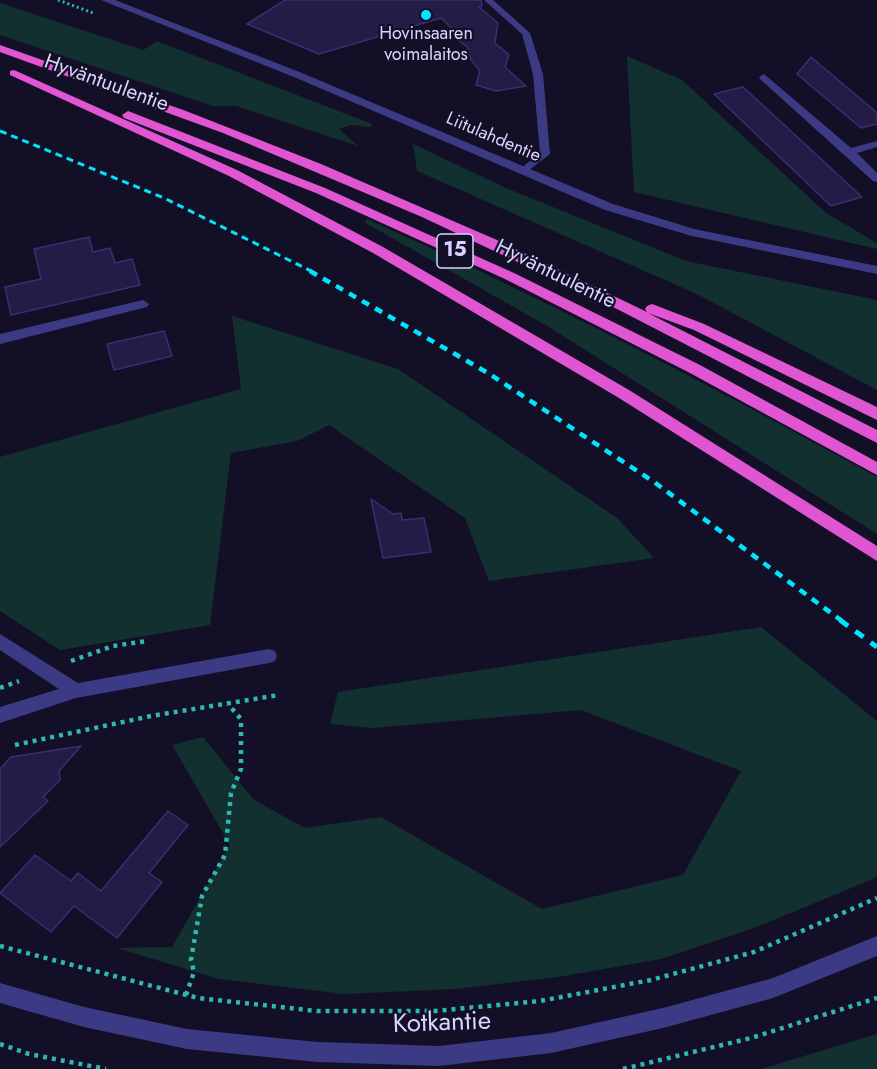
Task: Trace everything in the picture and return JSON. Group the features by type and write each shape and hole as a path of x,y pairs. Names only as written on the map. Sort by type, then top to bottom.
{"highway":[{"name":"Hyväntuulentie","path":"0,48 139,97 315,165 427,213 570,279 877,437"},
{"name":"Hyväntuulentie","path":"0,68 168,129 406,228 625,333 877,469"},
{"path":"14,73 233,173 368,244 624,394 877,554"},
{"path":"570,279 699,327 877,414"}],"street":[{"name":"Liitulahdentie","path":"106,0 298,75 609,207 665,224 762,248 877,270"},
{"path":"764,77 877,179"},
{"path":"849,152 877,144"},
{"path":"0,339 143,304"},
{"path":"0,641 76,691"},
{"path":"0,715 76,691 269,656"},
{"name":"Kotkantie","path":"0,993 84,1017 187,1040 317,1052 439,1056 551,1044 663,1018 772,988 877,946"}],"lane":[{"path":"488,0 526,33 538,74 545,154 524,171"}],"path":[{"path":"15,745 151,716 279,695"},
{"path":"186,995 194,972 191,960 202,896 225,855 231,793 241,769 241,719 228,704"},
{"path":"0,946 186,995 317,1011 435,1011 540,1001 651,980 754,952 877,898"},
{"path":"623,1069 681,1058 800,1026 877,998"},
{"path":"0,1044 29,1054 106,1069"}],"green space":[{"path":"0,3 143,50 157,41 372,124 371,127 351,125 339,129 358,146 236,106 213,106 0,35"},
{"path":"627,56 682,80 826,213 877,243 877,249 634,192"},
{"path":"413,144 506,188 686,261 877,300 877,390 697,294 417,171"},
{"path":"367,219 497,279 625,343 877,477 877,534 549,327 364,222"},
{"path":"232,316 398,369 617,518 654,558 489,581 465,518 329,425 297,441 231,453 210,625 60,650 0,611 0,457 241,389"},
{"path":"761,627 877,721 877,876 873,879 754,928 661,959 558,977 455,989 344,994 219,979 117,948 172,947 230,845 172,745 203,737 254,800 305,828 381,817 542,909 683,875 741,771 581,710 373,728 330,724 338,692"},
{"path":"877,1034 877,1069 761,1069"}],"building":[{"path":"285,0 481,0 482,6 479,7 498,23 495,43 509,55 505,67 526,86 496,91 476,85 480,71 471,60 467,47 458,40 457,33 441,18 319,54 247,24"},
{"path":"811,57 877,113 877,124 861,128 797,74"},
{"path":"743,87 862,197 831,206 714,94"},
{"path":"89,237 93,252 110,248 115,263 132,259 140,285 11,315 5,287 41,279 34,249"},
{"path":"164,331 172,356 114,370 107,344"},
{"path":"371,499 393,514 401,513 402,520 424,518 431,552 383,558"},
{"path":"81,746 59,771 60,780 43,797 48,801 0,847 0,769 11,757"},
{"path":"168,811 188,825 149,873 162,882 117,938 74,906 51,932 0,893 35,855 71,881 78,873 101,891"}],"railway":[{"path":"0,131 164,198 313,272"},
{"path":"310,271 488,373 654,482 842,621"},
{"path":"840,620 877,647"}],"place":[{"name":"Hovinsaaren voimalaitos","path":"426,15"}]}
